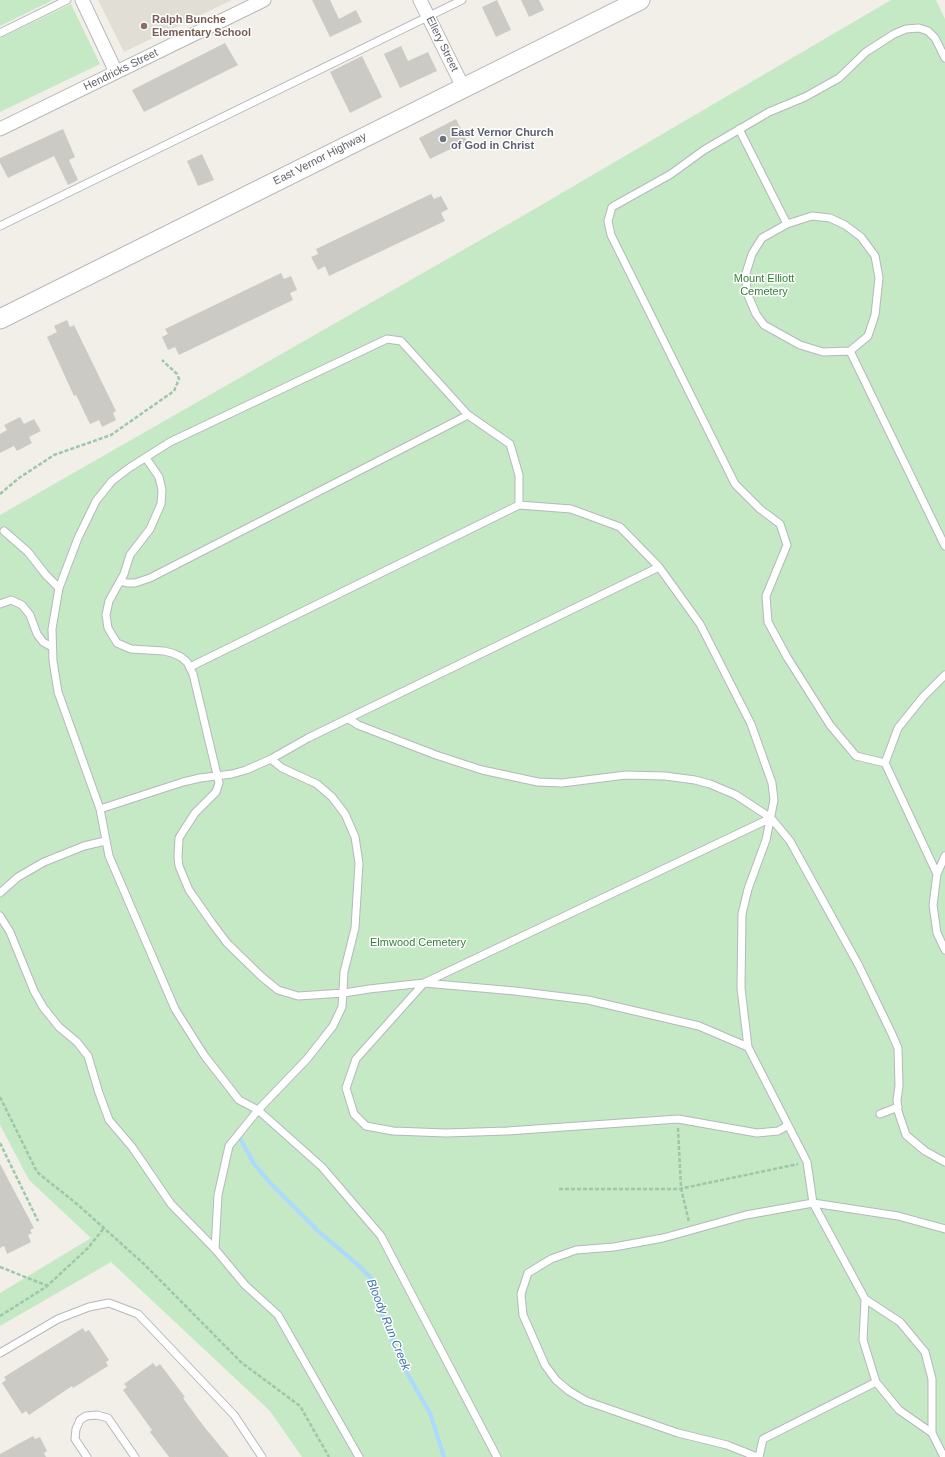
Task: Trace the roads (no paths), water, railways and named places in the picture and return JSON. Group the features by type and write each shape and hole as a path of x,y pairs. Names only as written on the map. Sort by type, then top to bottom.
{"street":[{"path":"82,0 116,72"},
{"name":"Hendricks Street","path":"0,129 264,0"},
{"name":"Ellery Street","path":"420,0 463,87"},
{"name":"East Vernor Highway","path":"0,319 640,0"}],"lane":[{"path":"0,32 67,0"},
{"path":"0,226 462,0"},
{"path":"885,764 856,756 830,725 787,657 768,622 766,596 787,545 780,524 760,509 735,484 611,235 608,221 612,207 671,174 704,150 739,129 769,112 805,97 839,78 878,43 894,34 906,29 919,28 928,31 935,38 945,58"},
{"path":"739,129 787,224"},
{"path":"812,216 830,218 845,225 861,237 875,256 879,278 875,315 868,336 850,351 823,352 800,345 764,325 756,314 747,293 746,272 752,254 762,238 787,224 812,216"},
{"path":"497,1457 381,1236 322,1167 258,1110 239,1100 204,1055 175,1009 108,856 100,808 58,692 52,647 52,629 59,588 78,538 100,494 120,474 170,442 387,340 401,341 468,415 510,444 519,475 519,505"},
{"path":"850,351 945,546"},
{"path":"120,581 135,583 150,578 468,415"},
{"path":"146,458 159,477 162,490 161,504 150,529 130,555 120,581 109,601 106,615 108,628 114,639 131,649 164,651 181,657 194,674 219,783 216,792 191,818 180,838 178,847 179,866 189,890 227,943 262,977 278,990 298,996 344,993 424,983 515,991 588,1000 699,1026 748,1047"},
{"path":"190,667 519,505 571,510 620,527 659,567 700,624 751,724 772,783 774,800 766,840 748,889 742,914 741,994 748,1047 787,1126 807,1162 813,1202 865,1299 900,1322 925,1352 932,1379 932,1433 944,1457"},
{"path":"4,531 28,552 46,576 59,588"},
{"path":"100,808 183,782 232,774 246,770 271,759 308,738 659,567"},
{"path":"0,604 12,600 22,605 30,615 37,634 43,642 52,647"},
{"path":"937,874 885,764 898,728 923,697 945,676"},
{"path":"349,719 358,725 436,755 482,770 531,781 562,783 626,775 665,776 695,780 710,784 736,795 771,818 790,841 859,966 898,1048 899,1086 897,1100 906,1135 925,1151 945,1162"},
{"path":"215,1249 218,1195 229,1146 258,1110 321,1044 337,1020 342,1007 344,972 354,928 359,863 354,838 345,814 325,790 308,779 278,766 271,759"},
{"path":"771,818 424,983 356,1059 346,1088 354,1114 366,1126 392,1131 446,1133 507,1131 678,1120 757,1133 778,1131 787,1126"},
{"path":"0,893 18,877 44,862 84,846 105,841"},
{"path":"945,856 937,874 933,905 937,933 945,950"},
{"path":"0,916 10,932 42,1007 59,1027 78,1042 88,1056 109,1120 132,1147 170,1204 215,1249 245,1285 278,1315 359,1457"},
{"path":"880,1114 898,1107"},
{"path":"876,1382 763,1439 758,1457 728,1445 678,1433 586,1400 569,1391 556,1380 545,1365 523,1315 521,1294 528,1273 550,1259 576,1250 614,1247 663,1238 746,1215 813,1202 898,1216 945,1229"},
{"path":"865,1299 862,1340 876,1382 899,1410 932,1433"},
{"path":"0,1353 58,1319 89,1307 109,1303 138,1314 234,1415 262,1457"},
{"path":"87,1457 75,1439 76,1430 80,1420 86,1416 97,1415 108,1418 135,1457"}],"waterway":[{"name":"Bloody Run Creek","path":"241,1140 254,1164 272,1185 318,1231 357,1264 372,1279 383,1317 400,1361 430,1413 444,1457"}],"place":[{"name":"Ralph Bunche Elementary School","path":"144,26"},
{"name":"East Vernor Church of God in Christ","path":"443,139"}],"park label":[{"name":"Mount Elliott Cemetery","path":"764,285"},
{"name":"Elmwood Cemetery","path":"418,943"}]}
